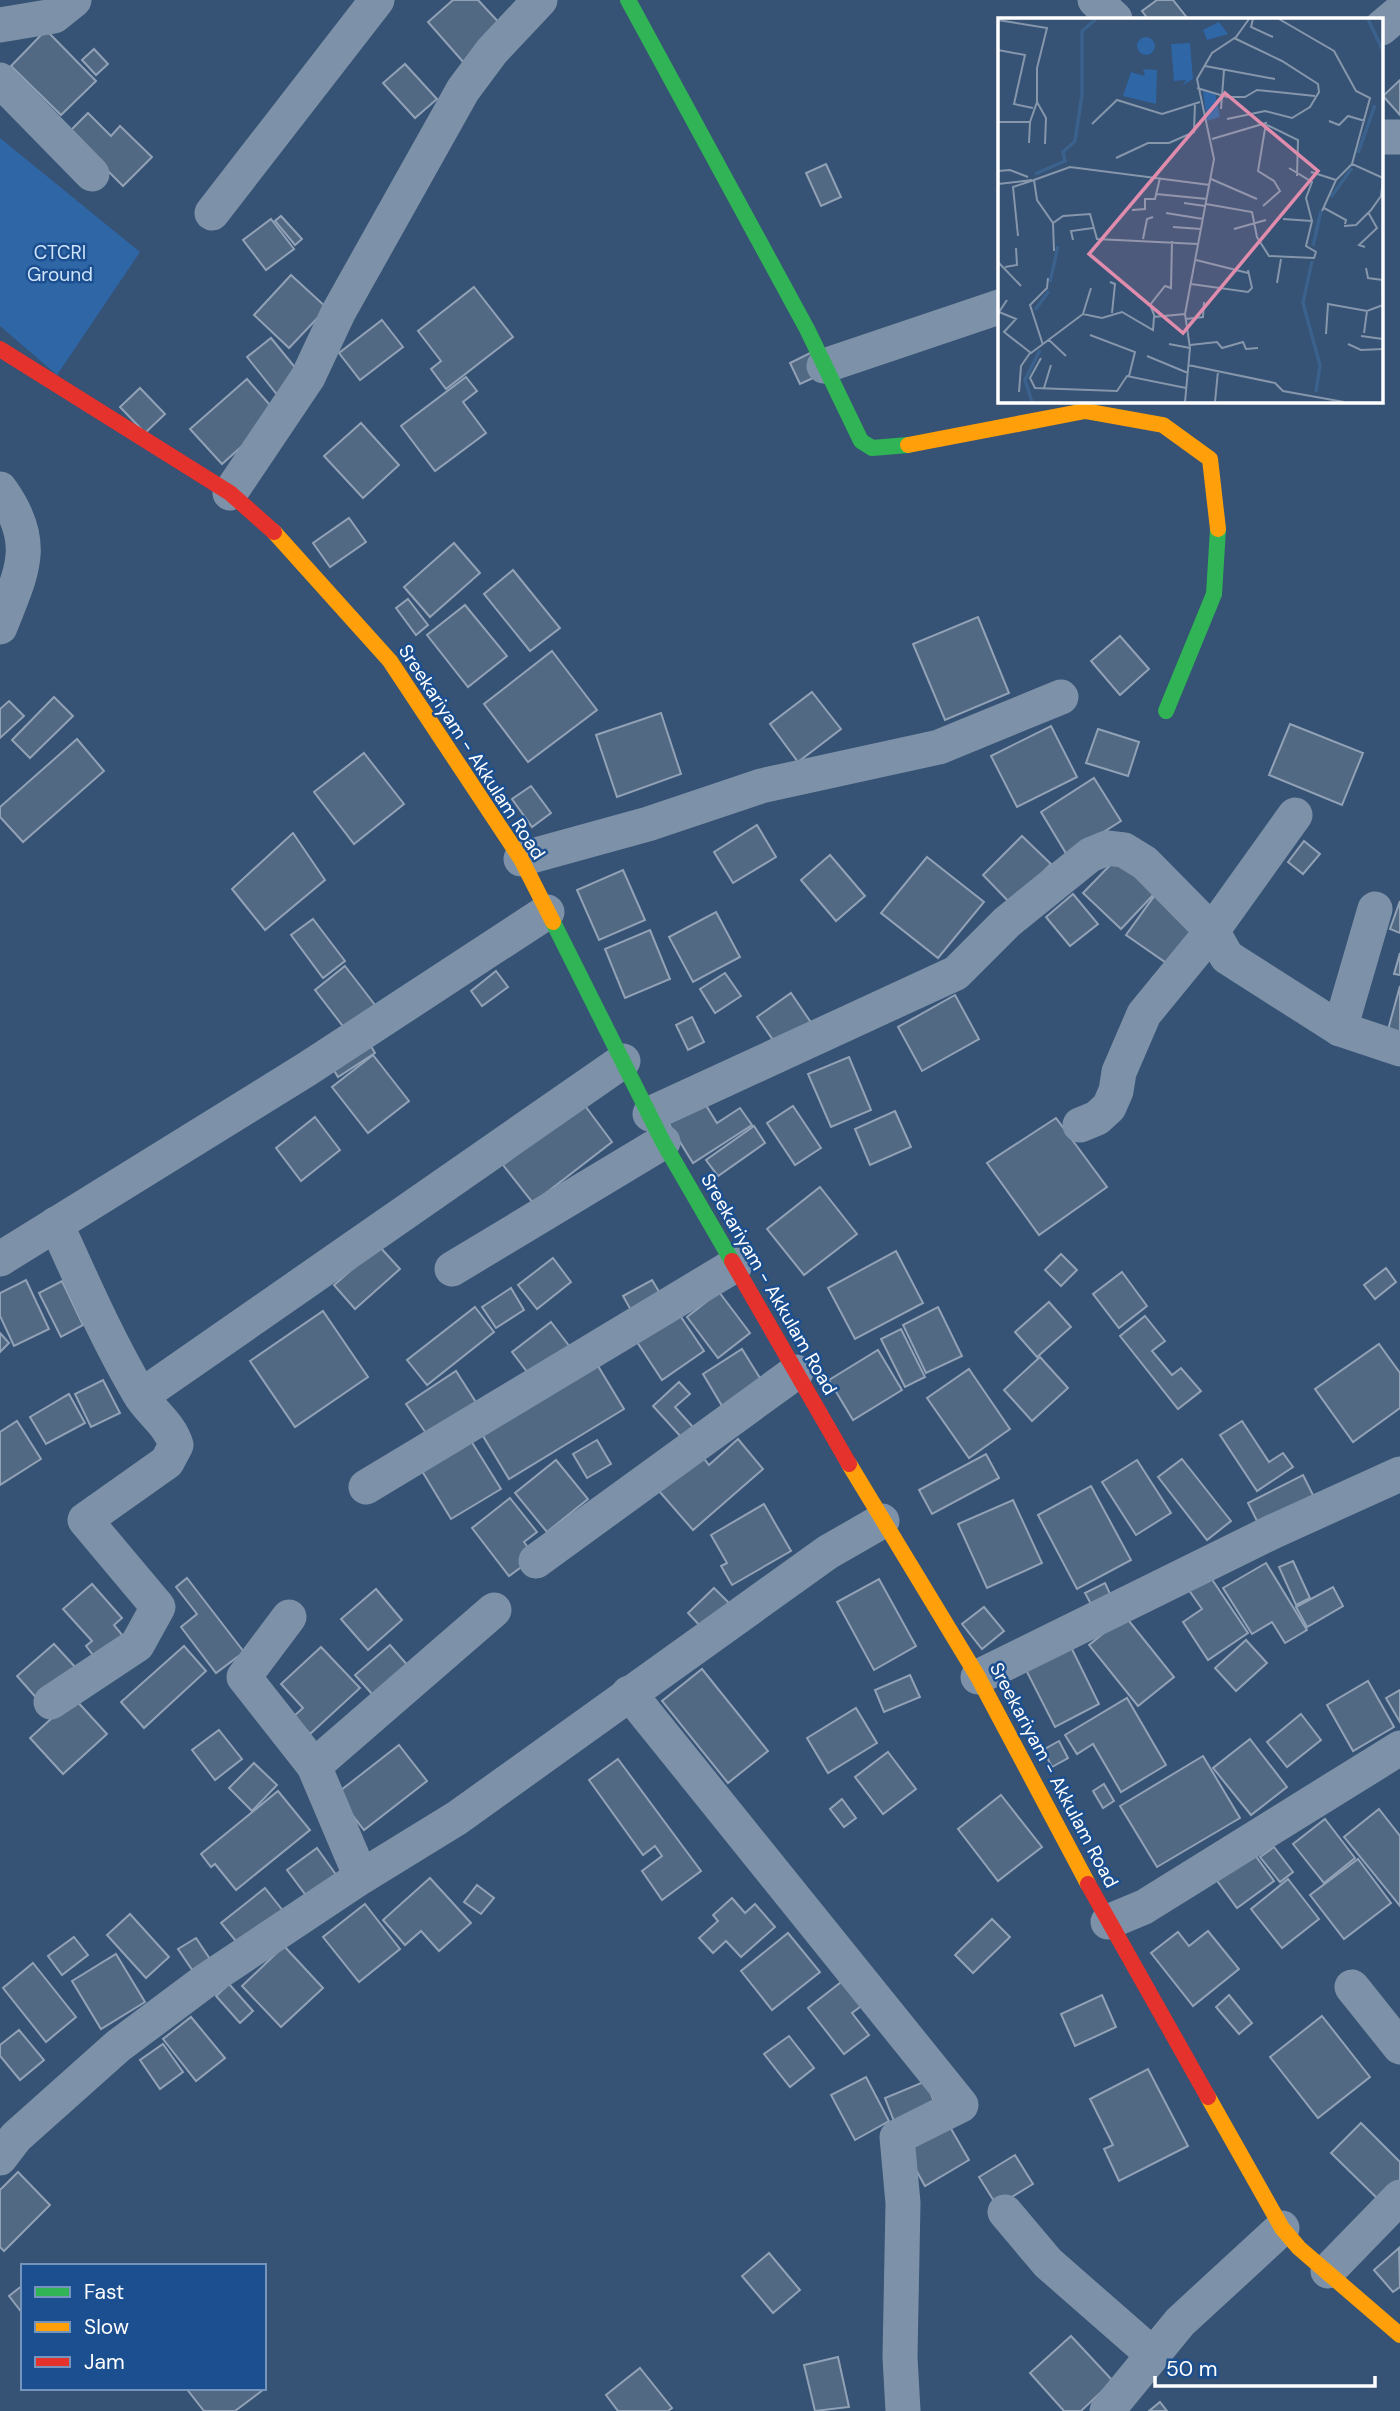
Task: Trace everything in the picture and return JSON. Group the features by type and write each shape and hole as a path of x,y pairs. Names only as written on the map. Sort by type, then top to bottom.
{"main road":[{"path":"628,0 807,329 856,434 872,448 886,449 1085,411 1164,425 1210,458 1219,534 1214,594 1166,711"},
{"name":"Sreekariyam - Akkulam Road","path":"0,349 230,493 279,537 390,661 521,859 656,1128 882,1521 978,1676 1108,1922 1282,2228 1299,2248 1400,2335"}],"street":[{"path":"0,25 54,16 74,0"},
{"path":"212,213 377,0"},
{"path":"230,493 309,377 338,313 463,90 492,51 540,0"},
{"path":"1095,0 1114,18"},
{"path":"1382,27 1400,12"},
{"path":"0,80 92,174"},
{"path":"1382,137 1400,137"},
{"path":"824,366 998,307"},
{"path":"0,489 11,505 23,532 24,566 0,627"},
{"path":"521,859 648,824 761,786 939,747 1061,697"},
{"path":"1080,1125 1097,1118 1109,1107 1116,1091 1119,1072 1144,1014 1212,932 1295,815"},
{"path":"452,1269 656,1128 956,973 1007,922 1098,849 1124,850 1144,863 1212,932 1227,957 1340,1029 1400,1049"},
{"path":"1340,1029 1375,909"},
{"path":"0,1259 307,1069 547,912"},
{"path":"141,1396 623,1061"},
{"path":"51,1702 137,1645 158,1607 85,1520 167,1462 175,1452 176,1445 171,1433 141,1396 108,1338 56,1224"},
{"path":"366,1487 735,1265"},
{"path":"536,1561 796,1372"},
{"path":"978,1676 1272,1532 1400,1474"},
{"path":"0,2158 16,2137 118,2046 205,1981 361,1877 457,1818 828,1552 882,1521"},
{"path":"314,1766 494,1610"},
{"path":"289,1617 244,1677 314,1766 361,1877"},
{"path":"629,1693 961,2105 897,2137 903,2203 900,2357 903,2411"},
{"path":"1108,1922 1144,1907 1400,1748"},
{"path":"1352,1987 1400,2047"},
{"path":"1328,2271 1400,2197"},
{"path":"1005,2212 1048,2263 1152,2354"},
{"path":"1107,2411 1180,2322 1282,2228"}],"green space":[{"name":"CTCRI Ground","path":"0,138 140,252 57,375 0,326"}],"building":[{"path":"453,0 478,0 504,28 465,64 428,22"},
{"path":"1157,0 1173,0 1187,18 1147,18 1142,11"},
{"path":"46,30 96,81 61,115 11,66"},
{"path":"94,49 108,64 96,75 82,60"},
{"path":"405,64 437,99 415,118 383,83"},
{"path":"1400,80 1400,115 1383,96"},
{"path":"88,113 111,136 120,126 152,157 123,186 69,132"},
{"path":"826,164 841,197 821,206 806,173"},
{"path":"281,216 302,239 295,245 275,221"},
{"path":"271,219 294,249 266,270 243,240"},
{"path":"291,275 327,308 289,348 254,315"},
{"path":"474,287 513,337 446,389 431,369 441,361 418,331"},
{"path":"382,320 403,347 360,380 339,353"},
{"path":"271,338 303,377 279,397 247,357"},
{"path":"812,352 822,374 800,384 790,363"},
{"path":"466,377 477,391 463,402 486,433 435,471 401,426"},
{"path":"247,379 278,414 222,464 190,429"},
{"path":"140,388 165,414 145,433 120,407"},
{"path":"361,423 399,465 363,498 324,456"},
{"path":"349,518 366,542 330,567 313,543"},
{"path":"454,543 480,573 430,617 404,587"},
{"path":"513,570 560,628 530,651 484,594"},
{"path":"408,599 428,625 416,635 396,608"},
{"path":"465,605 507,656 468,687 427,635"},
{"path":"978,617 1009,693 945,720 913,644"},
{"path":"1120,636 1149,669 1120,695 1091,661"},
{"path":"552,651 597,710 528,762 484,704"},
{"path":"812,692 841,729 798,762 770,724"},
{"path":"54,697 73,716 30,758 12,740"},
{"path":"9,701 24,716 0,738 0,709"},
{"path":"661,713 681,774 617,797 596,735"},
{"path":"1290,724 1363,753 1342,805 1269,775"},
{"path":"1051,726 1077,777 1017,807 991,756"},
{"path":"1098,729 1139,742 1128,776 1086,763"},
{"path":"77,739 104,771 23,842 0,817 0,807"},
{"path":"364,753 404,804 354,844 314,792"},
{"path":"1094,778 1121,821 1067,855 1041,812"},
{"path":"531,786 551,813 532,827 512,799"},
{"path":"757,825 776,857 733,883 714,852"},
{"path":"293,833 325,880 265,930 232,889"},
{"path":"1022,836 1051,864 1011,904 983,875"},
{"path":"1304,841 1320,854 1303,874 1288,862"},
{"path":"830,855 865,896 836,921 801,880"},
{"path":"927,857 984,902 938,958 881,913"},
{"path":"1118,857 1156,892 1121,929 1083,893"},
{"path":"623,870 645,920 599,940 577,890"},
{"path":"1073,894 1098,924 1070,946 1046,917"},
{"path":"1155,895 1203,929 1175,969 1126,935"},
{"path":"1400,901 1400,933 1390,929"},
{"path":"716,912 740,957 693,982 669,937"},
{"path":"313,919 345,961 323,978 291,935"},
{"path":"650,930 670,979 625,998 605,949"},
{"path":"1400,953 1400,975 1394,974"},
{"path":"345,966 382,1014 352,1038 315,990"},
{"path":"496,971 508,987 482,1006 471,991"},
{"path":"725,973 741,996 715,1013 700,989"},
{"path":"1400,986 1400,1041 1386,1037"},
{"path":"791,993 812,1024 778,1047 757,1017"},
{"path":"955,995 979,1039 922,1071 898,1027"},
{"path":"692,1017 704,1042 688,1050 676,1025"},
{"path":"366,1038 375,1053 338,1077 329,1062"},
{"path":"373,1055 409,1101 368,1133 332,1087"},
{"path":"849,1057 871,1110 831,1127 808,1074"},
{"path":"702,1099 717,1123 740,1108 752,1125 693,1163 667,1121"},
{"path":"583,1103 612,1142 533,1203 503,1165"},
{"path":"793,1106 821,1148 795,1165 767,1123"},
{"path":"895,1111 911,1147 870,1165 855,1129"},
{"path":"315,1117 340,1150 301,1181 276,1148"},
{"path":"1056,1118 1107,1187 1039,1235 987,1163"},
{"path":"754,1126 765,1143 718,1176 706,1160"},
{"path":"820,1187 857,1234 804,1275 767,1229"},
{"path":"379,1246 400,1269 355,1309 334,1285"},
{"path":"896,1251 923,1303 855,1339 828,1288"},
{"path":"1061,1254 1077,1270 1061,1286 1045,1270"},
{"path":"553,1258 571,1282 537,1309 518,1285"},
{"path":"1386,1268 1396,1282 1375,1299 1364,1285"},
{"path":"1122,1272 1147,1306 1119,1328 1093,1294"},
{"path":"26,1280 49,1329 14,1346 0,1316 0,1293"},
{"path":"652,1280 666,1303 636,1319 623,1296"},
{"path":"62,1281 83,1325 61,1337 39,1293"},
{"path":"511,1288 524,1310 496,1328 482,1307"},
{"path":"719,1292 750,1333 718,1358 687,1317"},
{"path":"1049,1302 1071,1327 1037,1357 1015,1332"},
{"path":"475,1307 494,1332 427,1385 407,1360"},
{"path":"938,1307 962,1356 926,1373 903,1325"},
{"path":"323,1311 368,1377 295,1427 250,1361"},
{"path":"679,1314 704,1351 662,1380 637,1342"},
{"path":"1145,1316 1165,1341 1152,1351 1172,1375 1181,1368 1201,1391 1178,1409 1120,1336"},
{"path":"551,1322 570,1347 531,1377 512,1352"},
{"path":"901,1329 925,1377 905,1387 881,1339"},
{"path":"0,1333 9,1343 0,1352"},
{"path":"1379,1344 1400,1373 1400,1408 1353,1442 1315,1389"},
{"path":"742,1349 765,1386 725,1411 703,1374"},
{"path":"878,1350 902,1390 853,1420 829,1380"},
{"path":"1040,1357 1068,1388 1032,1421 1004,1390"},
{"path":"595,1361 624,1409 509,1479 480,1431"},
{"path":"969,1369 1010,1429 969,1458 927,1398"},
{"path":"456,1371 479,1407 430,1439 406,1404"},
{"path":"103,1380 120,1413 91,1427 75,1394"},
{"path":"679,1382 690,1394 675,1407 693,1427 682,1438 653,1406"},
{"path":"69,1394 85,1423 46,1444 30,1417"},
{"path":"17,1421 41,1459 0,1485 0,1432"},
{"path":"1242,1421 1269,1462 1283,1453 1293,1467 1257,1491 1220,1435"},
{"path":"468,1436 501,1489 451,1519 419,1466"},
{"path":"738,1439 763,1469 693,1530 659,1491 701,1455 709,1465"},
{"path":"597,1440 611,1464 587,1478 573,1454"},
{"path":"986,1454 999,1478 932,1514 919,1490"},
{"path":"1182,1459 1231,1521 1207,1540 1158,1477"},
{"path":"556,1460 588,1499 547,1532 515,1493"},
{"path":"1137,1460 1171,1513 1136,1535 1102,1482"},
{"path":"1303,1475 1317,1503 1262,1531 1248,1503"},
{"path":"1091,1486 1131,1560 1077,1589 1038,1515"},
{"path":"510,1498 537,1532 524,1542 535,1557 509,1576 472,1528"},
{"path":"1013,1500 1042,1563 987,1588 958,1524"},
{"path":"764,1504 791,1551 732,1585 721,1566 727,1563 711,1535"},
{"path":"1293,1561 1310,1598 1296,1605 1279,1567"},
{"path":"1266,1563 1307,1630 1285,1643 1272,1622 1252,1634 1223,1588"},
{"path":"1207,1572 1248,1633 1208,1660 1183,1622 1202,1609 1186,1586"},
{"path":"187,1578 244,1652 216,1673 181,1627 197,1614 176,1587"},
{"path":"879,1579 916,1646 874,1670 837,1602"},
{"path":"1105,1583 1111,1596 1092,1606 1085,1593"},
{"path":"92,1584 122,1618 114,1625 123,1636 96,1659 86,1646 92,1641 63,1609"},
{"path":"1333,1587 1343,1606 1307,1627 1296,1607"},
{"path":"714,1588 729,1603 703,1629 688,1613"},
{"path":"376,1589 402,1620 368,1650 341,1619"},
{"path":"984,1607 1004,1631 982,1649 962,1624"},
{"path":"1125,1616 1174,1677 1138,1706 1089,1645"},
{"path":"1246,1640 1267,1663 1236,1691 1215,1668"},
{"path":"54,1644 77,1669 40,1702 17,1676"},
{"path":"390,1645 415,1674 381,1704 355,1675"},
{"path":"1070,1645 1099,1704 1055,1727 1025,1668"},
{"path":"184,1646 206,1671 144,1728 121,1702"},
{"path":"321,1647 360,1688 310,1734 294,1716 303,1708 281,1684"},
{"path":"702,1669 768,1751 728,1783 662,1701"},
{"path":"910,1675 920,1697 884,1712 875,1690"},
{"path":"1368,1681 1394,1727 1353,1751 1327,1705"},
{"path":"1400,1690 1400,1722 1386,1698"},
{"path":"74,1698 107,1734 63,1774 30,1738"},
{"path":"1127,1698 1166,1765 1121,1792 1093,1744 1077,1754 1065,1735"},
{"path":"856,1708 877,1743 828,1773 807,1738"},
{"path":"1301,1714 1321,1740 1287,1767 1267,1742"},
{"path":"219,1730 242,1759 215,1780 192,1750"},
{"path":"1250,1739 1287,1787 1251,1815 1213,1768"},
{"path":"1059,1741 1068,1758 1052,1767 1043,1750"},
{"path":"399,1745 427,1781 364,1830 336,1794"},
{"path":"888,1752 916,1789 883,1814 855,1777"},
{"path":"1203,1756 1240,1818 1157,1867 1120,1806"},
{"path":"618,1759 701,1871 662,1900 642,1871 662,1856 655,1846 643,1855 589,1780"},
{"path":"254,1763 277,1785 252,1811 229,1788"},
{"path":"1104,1784 1114,1801 1103,1808 1093,1791"},
{"path":"278,1791 310,1830 236,1890 215,1864 211,1867 201,1854"},
{"path":"1001,1795 1042,1847 998,1881 958,1829"},
{"path":"842,1799 856,1818 844,1827 830,1809"},
{"path":"1379,1809 1400,1836 1400,1906 1344,1837"},
{"path":"1325,1819 1355,1858 1324,1883 1293,1844"},
{"path":"1274,1847 1293,1872 1280,1882 1260,1857"},
{"path":"317,1848 337,1876 308,1898 287,1870"},
{"path":"1252,1851 1274,1881 1237,1908 1215,1878"},
{"path":"1358,1859 1391,1903 1344,1939 1310,1895"},
{"path":"430,1878 471,1923 439,1951 421,1931 405,1945 383,1920"},
{"path":"1288,1879 1319,1919 1282,1948 1251,1909"},
{"path":"477,1885 494,1898 481,1914 464,1902"},
{"path":"265,1888 284,1912 240,1946 221,1923"},
{"path":"732,1898 745,1913 755,1904 775,1927 741,1957 726,1941 713,1953 699,1938 718,1921 713,1915"},
{"path":"365,1904 400,1949 359,1982 323,1937"},
{"path":"130,1914 169,1957 146,1978 107,1935"},
{"path":"992,1919 1010,1937 973,1973 955,1955"},
{"path":"1208,1931 1239,1969 1193,2006 1151,1953 1178,1932 1189,1946"},
{"path":"788,1933 820,1972 772,2010 741,1971"},
{"path":"74,1937 88,1955 62,1975 48,1956"},
{"path":"196,1938 212,1962 195,1974 178,1949"},
{"path":"284,1946 323,1988 281,2027 242,1986"},
{"path":"116,1954 145,2002 101,2029 72,1981"},
{"path":"33,1963 76,2017 46,2042 3,1988"},
{"path":"845,1979 864,2004 852,2013 869,2035 844,2054 808,2008"},
{"path":"229,1984 253,2011 240,2023 216,1996"},
{"path":"1102,1995 1116,2027 1075,2046 1061,2014"},
{"path":"1229,1995 1252,2023 1239,2034 1216,2007"},
{"path":"1322,2016 1370,2077 1318,2118 1270,2057"},
{"path":"191,2017 225,2058 196,2081 163,2039"},
{"path":"19,2030 44,2060 20,2080 0,2056 0,2045"},
{"path":"789,2036 814,2068 790,2087 764,2054"},
{"path":"163,2044 183,2072 160,2089 140,2060"},
{"path":"1148,2069 1188,2146 1119,2181 1104,2149 1113,2145 1090,2099"},
{"path":"866,2077 889,2121 855,2140 831,2095"},
{"path":"926,2081 938,2112 897,2129 885,2098"},
{"path":"946,2120 969,2160 925,2186 902,2145"},
{"path":"1361,2123 1400,2162 1400,2189 1384,2205 1331,2153"},
{"path":"1015,2155 1033,2184 997,2206 979,2177"},
{"path":"18,2172 50,2205 4,2251 0,2247 0,2190"},
{"path":"1399,2248 1400,2287 1393,2292 1374,2270"},
{"path":"769,2253 800,2290 773,2313 742,2276"},
{"path":"21,2287 21,2311 9,2296"},
{"path":"1071,2336 1113,2381 1081,2411 1064,2411 1030,2373"},
{"path":"838,2357 849,2407 815,2411 804,2365"},
{"path":"640,2368 672,2408 668,2411 618,2411 606,2395"},
{"path":"188,2390 263,2390 235,2411 204,2411"},
{"path":"1160,2402 1167,2411 1149,2411"}],"traffic: fast":[{"path":"628,0 807,329 861,441 872,448 908,445"},
{"path":"1166,711 1214,594 1218,529"},
{"path":"553,922 663,1142 732,1261"}],"traffic: slow":[{"path":"908,445 1085,411 1163,425 1210,459 1218,529"},
{"path":"274,532 390,661 521,859 553,922"},
{"path":"849,1464 978,1677 1088,1884"},
{"path":"1208,2097 1282,2228 1299,2248 1400,2335"}],"traffic: jam":[{"path":"0,349 230,493 274,532"},
{"path":"732,1261 849,1464"},
{"path":"1088,1884 1208,2097"}]}
